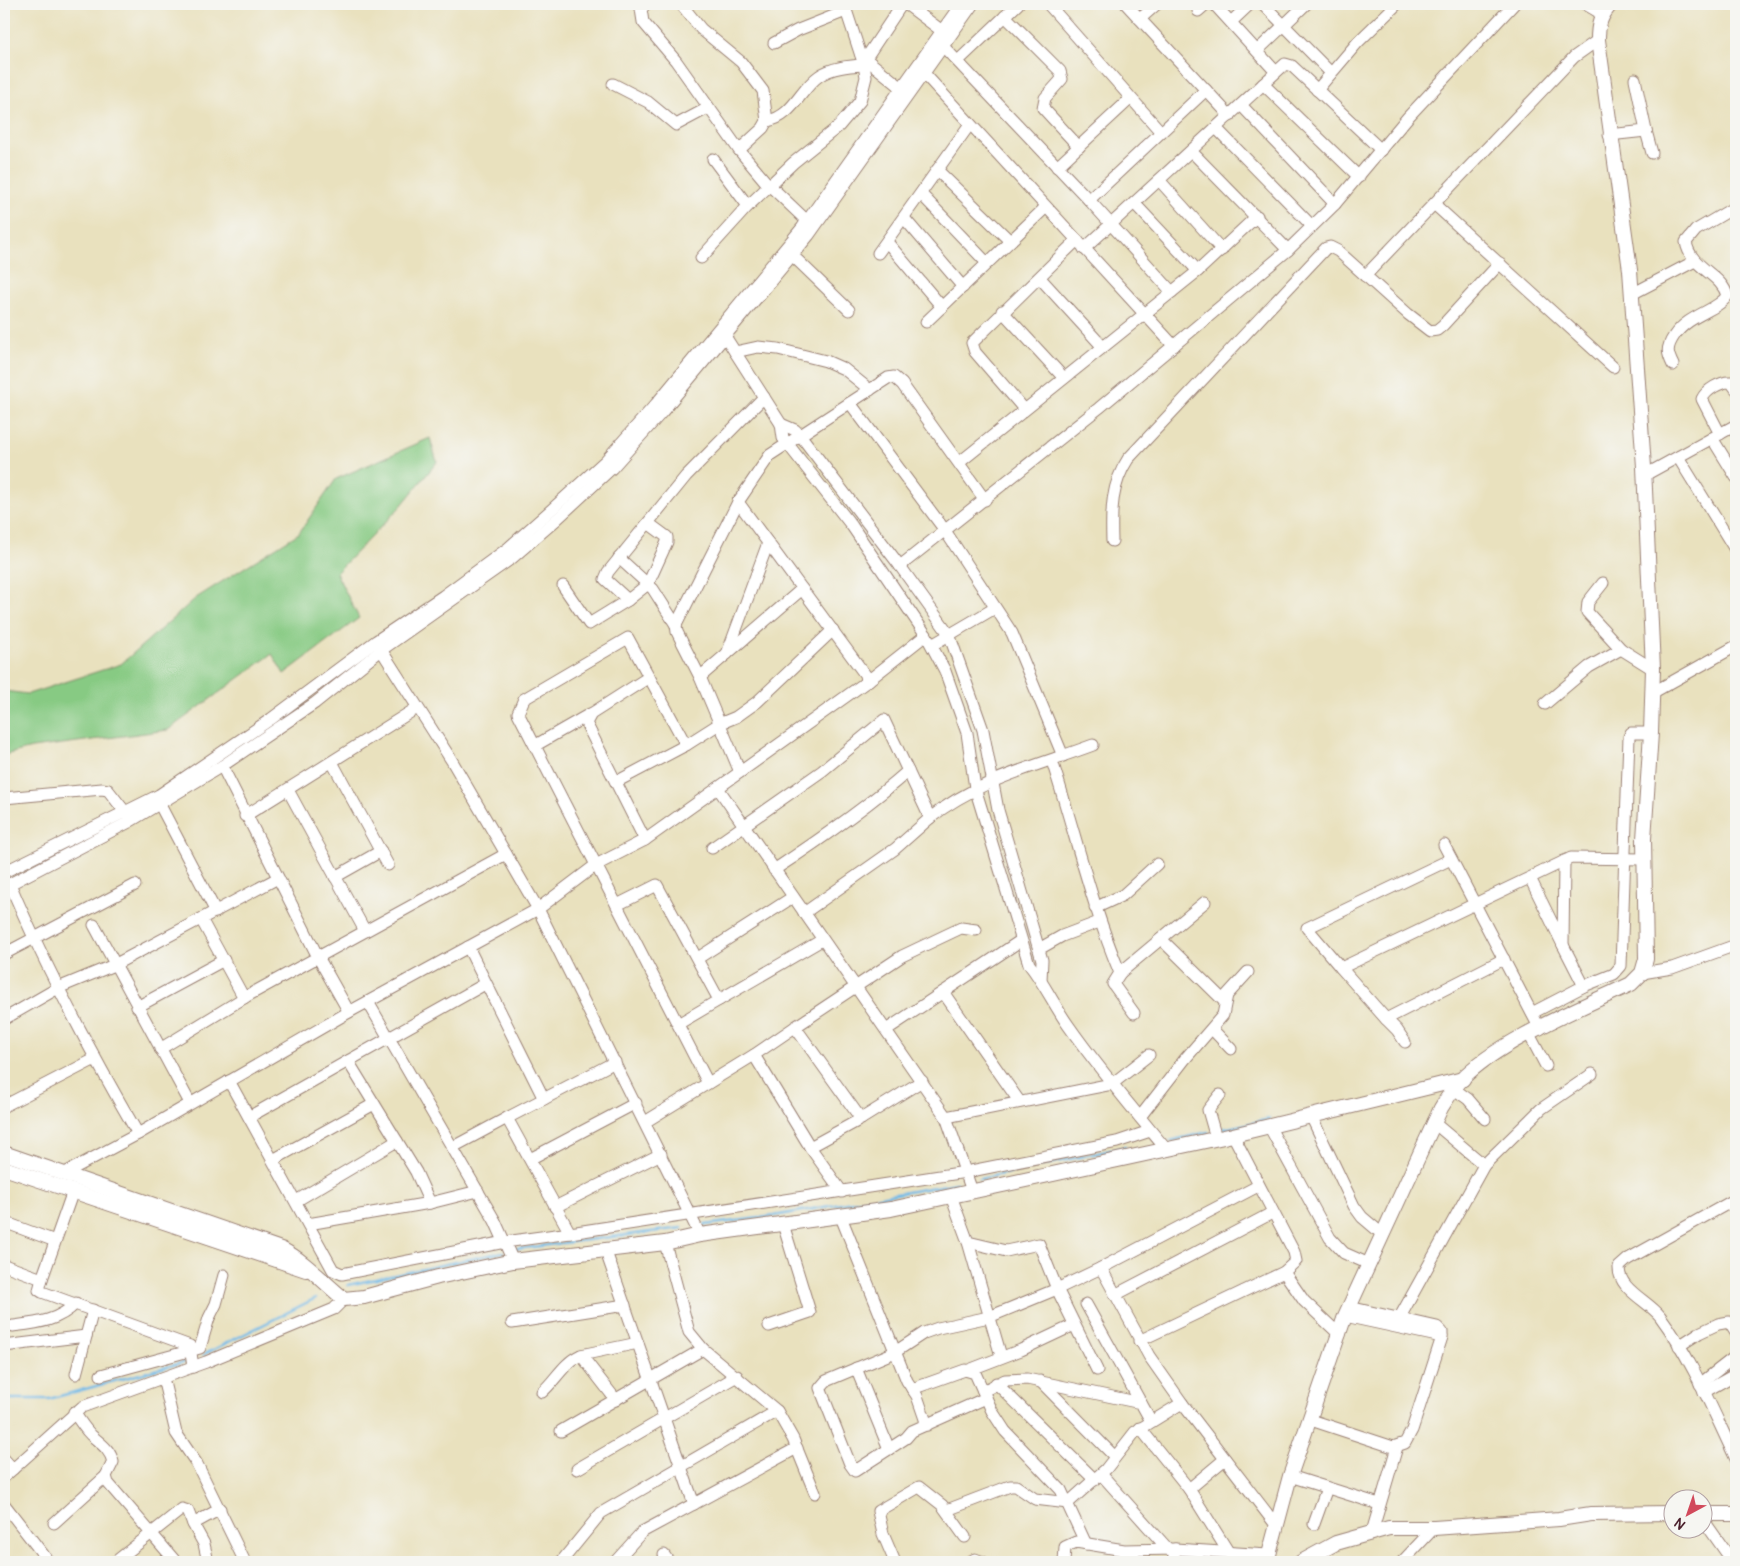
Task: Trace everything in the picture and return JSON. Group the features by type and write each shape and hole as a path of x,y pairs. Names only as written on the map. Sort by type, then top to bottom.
{"main road":[{"path":"1268,1558 1290,1476 1311,1420 1347,1311 1433,1122 1458,1084 1495,1054 1534,1031 1631,984 1642,973 1646,959 1644,858 1651,733 1652,669 1645,475 1632,294 1598,40 1598,25 1606,9"},
{"path":"4,1153 281,1249 298,1257 311,1273 344,1299 364,1298 438,1277 513,1261 665,1243 700,1235 891,1209 1458,1084"},
{"path":"4,1168 311,1273"},
{"path":"1301,1562 1336,1542 1389,1528 1434,1528 1559,1519 1591,1514 1662,1513"},
{"path":"1712,1514 1736,1514"}],"street":[{"path":"646,4 641,9 644,22 676,62 739,150 770,186 808,221"},
{"path":"681,4 701,29 741,62 758,82 766,98 767,121 764,128 739,150"},
{"path":"767,121 780,117 788,111 820,76 864,59 902,4"},
{"path":"906,4 1172,292"},
{"path":"722,331 809,235 921,69 961,4"},
{"path":"940,39 973,4"},
{"path":"958,61 1018,4"},
{"path":"1048,4 1161,132"},
{"path":"1126,4 1230,116"},
{"path":"1140,19 1156,4"},
{"path":"1214,4 1276,72"},
{"path":"1231,22 1250,4"},
{"path":"1262,4 1331,73"},
{"path":"1317,90 1358,42 1397,4"},
{"path":"1585,4 1606,9"},
{"path":"1257,51 1301,5"},
{"path":"900,566 944,530 986,500 1288,250 1335,204 1408,116 1510,5"},
{"path":"701,258 748,206 793,163 849,116 860,101 864,89 864,59 845,7 774,43"},
{"path":"1005,16 1060,72 1062,80 1045,98 1043,108 1079,147"},
{"path":"1365,276 1574,56 1598,40"},
{"path":"864,59 902,88"},
{"path":"1024,409 972,348 974,340 1002,311 1040,278 1134,203 1276,72 1288,64 1381,150"},
{"path":"4,872 159,795 378,646 512,558 557,519 612,468 662,412 722,331 808,221 902,88 921,69"},
{"path":"921,69 1174,346"},
{"path":"1635,79 1652,153"},
{"path":"613,84 648,102 676,126 708,108"},
{"path":"1263,84 1359,177"},
{"path":"1089,200 1206,90"},
{"path":"1057,168 1130,98"},
{"path":"1241,105 1335,204"},
{"path":"878,253 970,124"},
{"path":"1216,128 1312,226"},
{"path":"1610,135 1646,131"},
{"path":"1191,151 1257,216 1288,250"},
{"path":"713,160 748,206"},
{"path":"937,170 1010,241"},
{"path":"1159,180 1222,250"},
{"path":"921,194 987,263"},
{"path":"1134,203 1198,271"},
{"path":"1434,204 1613,367"},
{"path":"926,322 1046,207"},
{"path":"1673,365 1667,348 1678,331 1694,316 1720,303 1727,296 1720,284 1695,261 1686,248 1686,242 1689,236 1730,210 1736,209"},
{"path":"960,462 1102,346 1198,271 1257,216"},
{"path":"904,218 962,287"},
{"path":"887,242 942,307"},
{"path":"1112,541 1113,493 1118,475 1128,459 1326,248 1330,247 1338,250 1424,328 1430,331 1437,330 1443,325 1500,264"},
{"path":"792,255 849,310"},
{"path":"1632,294 1695,261"},
{"path":"1040,278 1102,346"},
{"path":"1002,311 1064,378"},
{"path":"722,331 781,424 783,438 852,526 932,645 945,671 967,733 975,788 1012,905 1020,941 1029,964 1041,980 1067,1024 1112,1084 1166,1149"},
{"path":"735,352 758,347 778,349 826,362 844,369 870,390"},
{"path":"676,625 738,502 770,455 888,378 894,377 898,379 986,500"},
{"path":"1736,389 1731,382 1725,382 1706,392 1702,399 1716,436 1736,477"},
{"path":"628,600 605,579 605,575 686,476 764,397"},
{"path":"850,403 944,530 1012,633 1058,759 1076,837 1099,922 1120,973"},
{"path":"781,424 795,430 801,436 949,634 983,730 992,782 1042,960 1041,980"},
{"path":"1645,475 1736,425"},
{"path":"1678,457 1736,551"},
{"path":"738,502 869,680"},
{"path":"563,586 589,624 628,600 648,584 667,542 666,537 648,523"},
{"path":"727,655 768,543"},
{"path":"619,558 648,584 676,625 677,632 700,677 740,772"},
{"path":"1603,583 1588,602 1587,612 1621,649 1652,669"},
{"path":"700,677 802,589"},
{"path":"932,645 995,608"},
{"path":"616,782 686,745 719,724 736,717 757,702 833,630"},
{"path":"65,1173 138,1134 349,1012 538,909 596,865 645,840 869,680 926,635"},
{"path":"686,745 628,638 524,699 518,713 708,1084"},
{"path":"378,646 452,761 538,909 700,1235"},
{"path":"138,1134 95,1059 7,885 160,805 222,766 315,703 378,646"},
{"path":"1652,693 1736,646"},
{"path":"1545,704 1583,672 1621,649"},
{"path":"536,745 591,714 649,677"},
{"path":"245,816 417,708"},
{"path":"591,714 586,723 645,840"},
{"path":"712,848 822,771 884,720 930,818"},
{"path":"1532,1013 1584,986 1614,974 1621,966 1629,737 1631,733 1651,733"},
{"path":"804,914 895,849 951,801 975,788 1093,745"},
{"path":"332,762 388,865"},
{"path":"222,766 245,816 318,957 349,1012"},
{"path":"774,870 842,824 908,771"},
{"path":"718,788 946,1116 972,1191"},
{"path":"4,798 102,789 108,790 126,813"},
{"path":"288,790 365,931"},
{"path":"160,805 216,912"},
{"path":"1444,845 1532,1013 1534,1031 1546,1066"},
{"path":"336,877 381,851"},
{"path":"160,1050 244,998 506,854"},
{"path":"1342,968 1571,858 1626,860 1644,858"},
{"path":"1404,1042 1397,1030 1386,1020 1307,928 1451,859"},
{"path":"1563,945 1564,862"},
{"path":"1095,908 1122,895 1157,864"},
{"path":"4,1019 58,988 114,965 278,878"},
{"path":"1530,878 1584,986"},
{"path":"617,905 657,885 698,958 718,1000"},
{"path":"4,954 135,886"},
{"path":"698,958 793,897"},
{"path":"1134,1012 1113,984 1120,973 1205,902"},
{"path":"201,919 244,998"},
{"path":"1039,948 1062,936 1099,922"},
{"path":"94,926 190,1103"},
{"path":"645,1122 754,1055 902,956 961,928 976,930"},
{"path":"1161,939 1225,1002"},
{"path":"678,1024 822,940"},
{"path":"886,1030 1020,941"},
{"path":"1642,973 1672,968 1736,944"},
{"path":"468,948 544,1098"},
{"path":"1386,1020 1504,959"},
{"path":"137,1007 224,960"},
{"path":"1140,1117 1225,1012 1227,995 1248,972"},
{"path":"249,1117 485,984"},
{"path":"943,992 1019,1101"},
{"path":"368,1002 478,1191 513,1261"},
{"path":"796,1027 861,1120"},
{"path":"1212,1028 1231,1048"},
{"path":"754,1055 810,1147 842,1192"},
{"path":"946,1116 1112,1084 1149,1055"},
{"path":"4,1106 95,1059"},
{"path":"348,1061 416,1172 430,1203"},
{"path":"453,1147 615,1062"},
{"path":"1400,1317 1484,1165 1541,1109 1592,1074"},
{"path":"229,1081 334,1270 342,1274 505,1242 691,1216 966,1172 1117,1142 1150,1131"},
{"path":"810,1147 861,1120 922,1081"},
{"path":"1458,1084 1485,1119"},
{"path":"1216,1138 1208,1110 1220,1095"},
{"path":"273,1160 374,1104"},
{"path":"530,1159 636,1104"},
{"path":"1311,1116 1354,1206 1362,1217 1382,1234"},
{"path":"507,1118 570,1234"},
{"path":"1433,1122 1484,1165"},
{"path":"1269,1126 1330,1238 1344,1253 1368,1264"},
{"path":"1139,1341 1284,1272 1293,1265 1295,1257 1233,1135"},
{"path":"1132,1137 1142,1154"},
{"path":"296,1201 397,1141"},
{"path":"555,1207 661,1154"},
{"path":"1141,1403 1040,1381 1012,1379 996,1383 984,1395 912,1431 889,1449 855,1471 850,1464 820,1388 826,1381 895,1352 924,1333 938,1328 989,1317 1057,1289 1258,1186"},
{"path":"73,1191 39,1290 184,1343 190,1346 192,1351 193,1367"},
{"path":"308,1224 430,1203 478,1191"},
{"path":"951,1196 968,1242 1001,1356"},
{"path":"1736,1199 1628,1259 1619,1267 1619,1275 1623,1281 1658,1314 1679,1346 1702,1388 1736,1459"},
{"path":"1115,1295 1272,1213"},
{"path":"841,1216 895,1352 917,1396 927,1425"},
{"path":"4,1222 55,1241"},
{"path":"769,1326 810,1312 783,1224"},
{"path":"968,1242 1006,1251 1039,1244 1057,1289 1096,1370"},
{"path":"665,1243 689,1332 703,1349 777,1412 797,1448 815,1493"},
{"path":"605,1249 694,1504"},
{"path":"4,1265 42,1279"},
{"path":"1101,1268 1139,1341 1182,1403 1276,1525"},
{"path":"1284,1272 1304,1301 1340,1335"},
{"path":"101,1375 192,1351 203,1344 206,1328 216,1304 224,1275"},
{"path":"4,1477 74,1412 95,1400 193,1367 334,1308 344,1299"},
{"path":"13,1326 41,1323 67,1313 76,1303"},
{"path":"512,1322 625,1304"},
{"path":"1086,1304 1151,1421"},
{"path":"76,1374 94,1310"},
{"path":"1347,1311 1400,1317 1437,1327 1440,1329 1442,1337 1408,1440 1398,1447 1378,1504 1372,1532"},
{"path":"1347,1311 1442,1337"},
{"path":"1679,1346 1718,1324 1729,1322 1736,1333"},
{"path":"912,1389 1021,1350 1074,1325"},
{"path":"4,1346 86,1336"},
{"path":"542,1392 553,1382 570,1360 581,1355 638,1343"},
{"path":"561,1432 703,1349"},
{"path":"581,1355 616,1400"},
{"path":"1702,1388 1736,1356"},
{"path":"856,1368 889,1449"},
{"path":"969,1370 975,1373 984,1395 1005,1431 1049,1476 1068,1503 1086,1544"},
{"path":"1702,1388 1736,1374"},
{"path":"577,1469 665,1420 737,1376"},
{"path":"162,1378 176,1433 197,1464 244,1562"},
{"path":"1040,1381 1115,1457"},
{"path":"996,1383 1098,1477 1171,1549 1173,1562"},
{"path":"947,1510 1010,1486 1016,1486 1035,1499 1068,1503 1098,1477 1140,1428 1182,1403"},
{"path":"54,1523 106,1476 113,1462 112,1456 74,1412"},
{"path":"560,1562 601,1513 777,1412"},
{"path":"1311,1420 1398,1447"},
{"path":"1140,1428 1189,1489 1229,1553"},
{"path":"615,1562 642,1532 797,1448"},
{"path":"4,1459 13,1469"},
{"path":"1189,1489 1225,1459"},
{"path":"106,1476 108,1483 176,1562"},
{"path":"1290,1476 1378,1504"},
{"path":"894,1562 883,1534 878,1511 918,1487 933,1496 947,1510 965,1537"},
{"path":"1314,1524 1328,1488"},
{"path":"4,1504 49,1562"},
{"path":"115,1562 153,1534 182,1509 188,1511 204,1544 208,1562"},
{"path":"193,1524 220,1509"},
{"path":"1402,1562 1434,1528"},
{"path":"1712,1531 1733,1557"},
{"path":"1064,1562 1064,1552 1067,1544 1076,1542 1124,1550 1171,1549 1202,1557 1229,1553 1268,1558"},
{"path":"969,1562 976,1559 983,1562"}],"green space":[{"path":"430,438 437,462 401,506 336,573 359,618 284,674 272,654 168,730 32,748 4,755 4,691 28,694 121,664 196,598 299,533 336,479"}],"waterway":[{"path":"1223,1129 1270,1119"},
{"path":"1170,1141 1208,1132"},
{"path":"980,1179 1125,1147"},
{"path":"705,1225 774,1216 957,1183"},
{"path":"516,1249 682,1228"},
{"path":"348,1285 503,1252"},
{"path":"203,1355 316,1298"},
{"path":"4,1399 49,1399 184,1362"}]}
